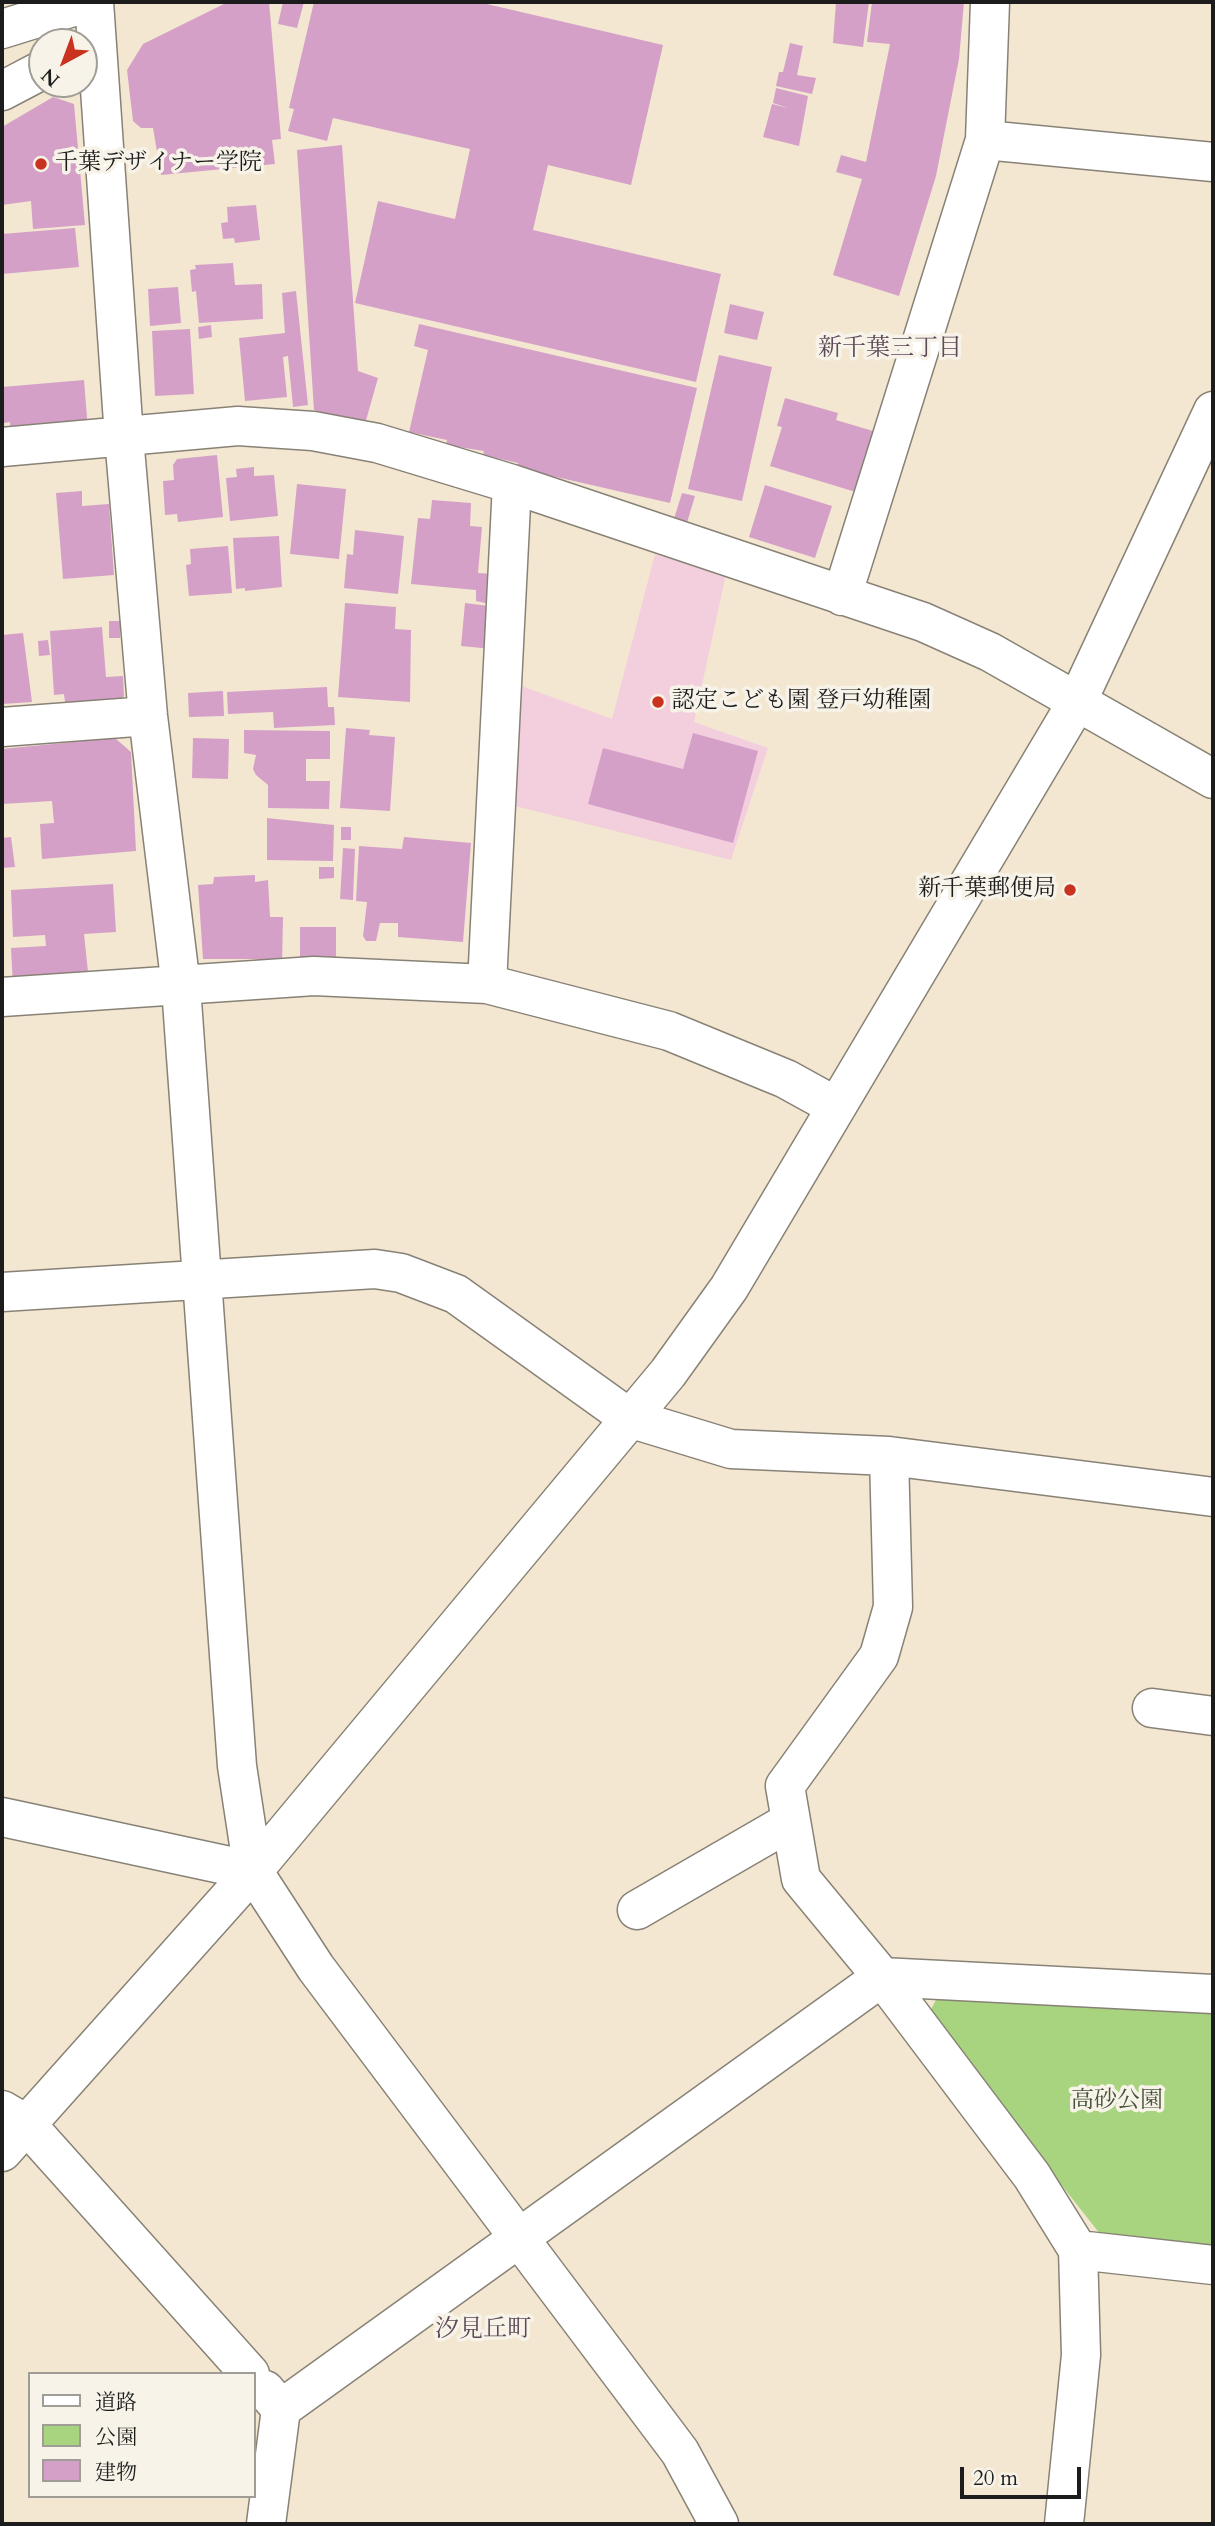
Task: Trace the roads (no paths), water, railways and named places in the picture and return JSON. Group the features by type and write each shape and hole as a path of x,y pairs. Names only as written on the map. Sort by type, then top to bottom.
{"street":[{"path":"16,24 92,2"},
{"path":"78,28 92,2"},
{"path":"92,2 124,438 148,716 181,987 237,1766 253,1871 316,1968 516,2238 680,2452 719,2524"},
{"path":"842,596 985,140 990,2"},
{"path":"2,92 28,78"},
{"path":"985,140 1213,162"},
{"path":"248,2372 10,2129 253,1871 668,1373 729,1288 1077,702 1213,411"},
{"path":"2,447 238,426 313,431 377,443 512,484 923,622 990,652 1213,779"},
{"path":"487,984 512,484"},
{"path":"2,727 148,716"},
{"path":"2,998 314,976 487,984 669,1031 786,1079 835,1106"},
{"path":"2,1292 375,1269 419,1279 456,1294 629,1418 731,1449 889,1456 1213,1497"},
{"path":"889,1456 893,1607 879,1656 785,1786 801,1879 882,1977 1032,2176 1078,2250 1081,2355 1064,2524"},
{"path":"1152,1708 1213,1716"},
{"path":"2,1818 253,1871"},
{"path":"637,1910 791,1821"},
{"path":"266,2524 281,2409 882,1977 1213,1994"},
{"path":"1078,2250 1213,2265"},
{"path":"256,2380 281,2409"}],"place":[{"name":"千葉デザイナー学院","path":"41,164"},
{"name":"認定こども園 登戸幼稚園","path":"658,702"},
{"name":"新千葉郵便局","path":"1070,890"}],"district":[{"name":"新千葉三丁目","path":"890,349"},
{"name":"汐見丘町","path":"483,2330"}],"park label":[{"name":"高砂公園","path":"1117,2102"}]}
